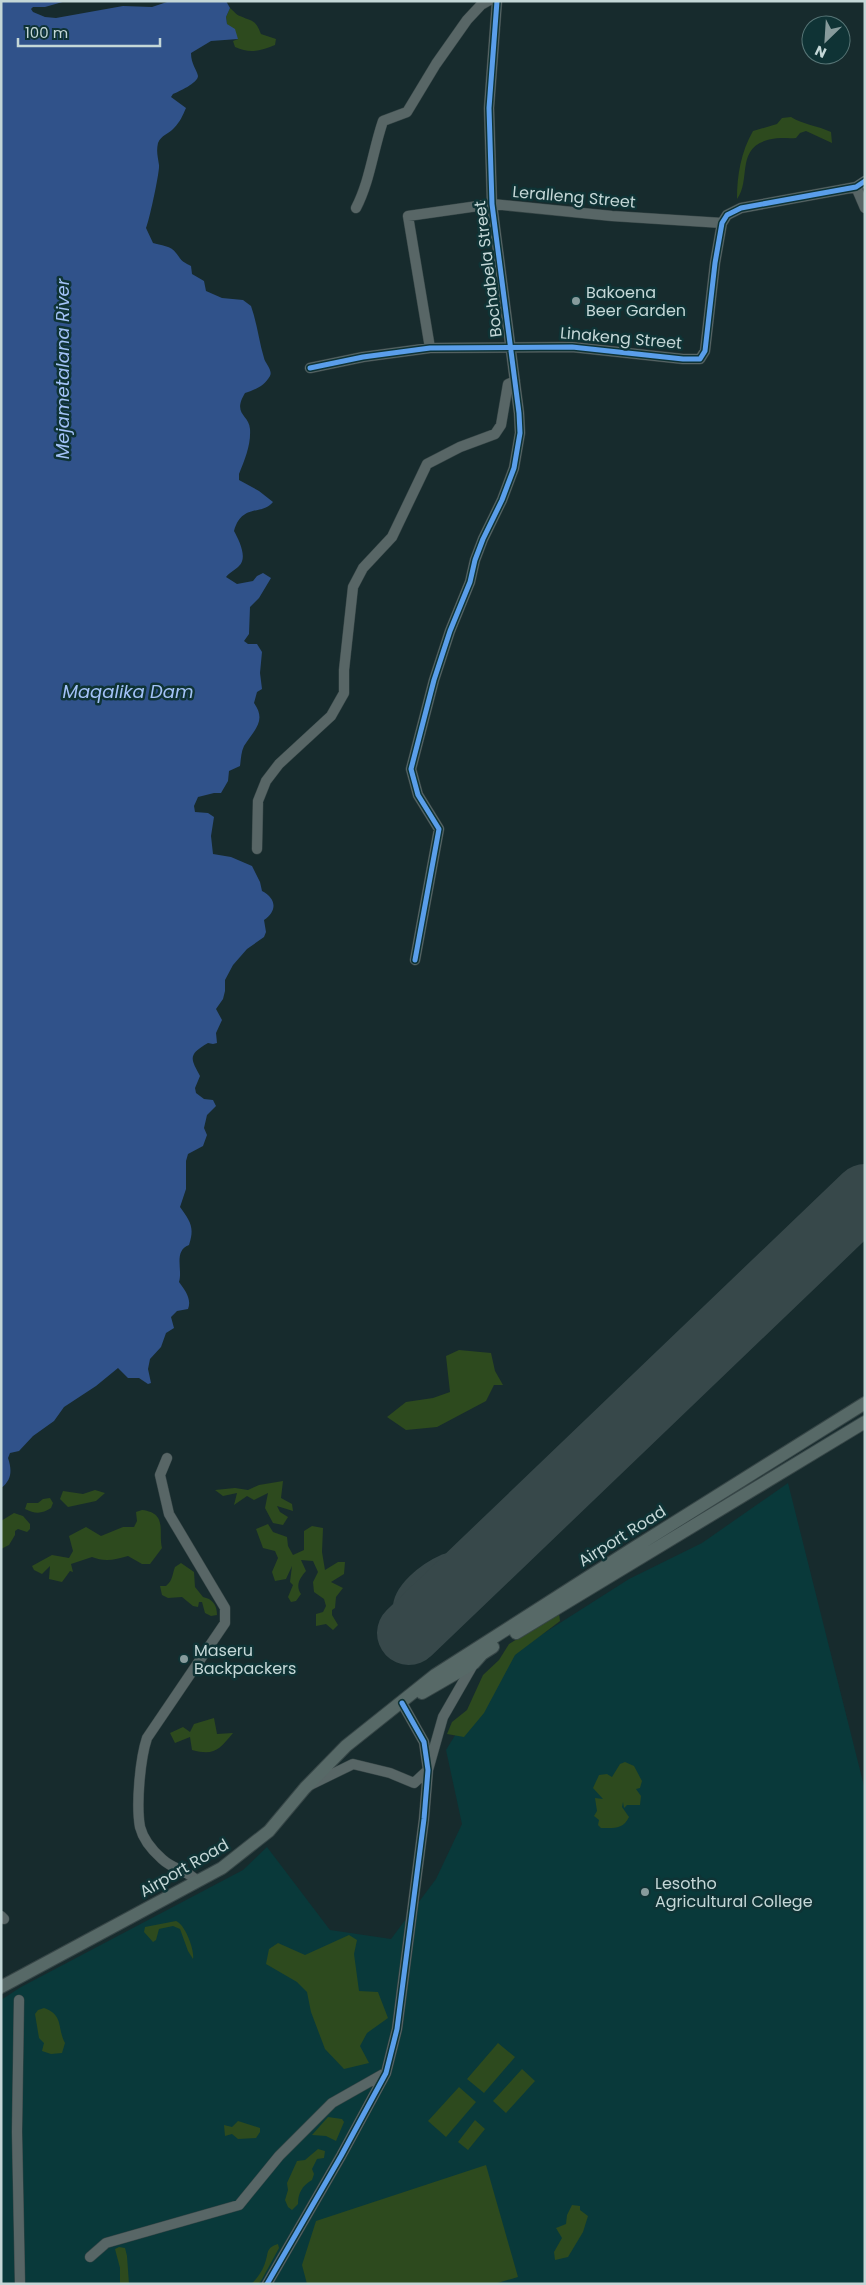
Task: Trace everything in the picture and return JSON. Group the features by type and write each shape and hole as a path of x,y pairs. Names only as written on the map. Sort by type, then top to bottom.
{"main road":[{"name":"Airport Road","path":"1,1987 236,1858 269,1831 305,1788 346,1746 402,1704 435,1675 865,1403"},
{"name":"Airport Road","path":"402,1704 474,1663 490,1649 865,1422"}],"street":[{"path":"356,208 368,178 371,156 383,121 407,112 467,20 480,5 488,1"},
{"name":"Bochabela Street","path":"415,960 439,829 418,795 411,770 430,696 450,631 470,582 475,560 483,539 502,500 514,468 520,433 492,204 489,108 497,1"},
{"path":"722,223 727,215 741,208 860,184 865,208"},
{"name":"Leralleng Street","path":"430,348 408,216 492,204 612,216 722,223"},
{"name":"Linakeng Street","path":"310,368 363,357 430,348 572,347 683,359 700,359 705,351 715,263 722,223"},
{"path":"257,849 258,801 266,780 279,764 331,716 344,694 344,670 353,587 357,576 392,536 427,464 460,447 495,434 501,425 508,384 515,381"},
{"path":"167,1458 160,1475 169,1514 225,1608 224,1623 148,1738 142,1753 140,1828 151,1847 161,1859 171,1866 189,1872 197,1881"},
{"path":"267,2284 341,2156 386,2073 397,2028 424,1819 428,1770 442,1717 474,1663"},
{"path":"402,1704 424,1742 428,1770"},
{"path":"305,1788 353,1764 390,1773 414,1783 428,1770"},
{"path":"19,2000 17,2132 20,2284"},
{"path":"90,2257 106,2243 239,2205 279,2156 332,2103 386,2073"}],"shaded area":[{"name":"Lesotho Agricultural College","path":"788,1483 865,1790 865,2284 1,2284 1,2000 21,1987 243,1870 267,1847 330,1930 391,1939 436,1879 462,1824 446,1750 483,1690 508,1656 629,1579 702,1543"}],"green space":[{"path":"230,8 237,15 255,23 261,34 276,39 275,45 255,51 235,47 233,41 238,39 227,24 226,17"},
{"path":"791,117 831,132 832,143 806,131 800,133 796,138 775,138 760,143 748,156 741,191 737,199 740,164 745,147 753,131 777,124 782,118"},
{"path":"459,1350 491,1353 495,1371 503,1385 494,1385 486,1401 437,1427 406,1430 387,1417 406,1402 433,1398 450,1392 446,1356"},
{"path":"283,1481 281,1498 292,1504 293,1511 277,1506 280,1512 288,1517 283,1525 273,1523 265,1508 268,1493 254,1500 247,1496 234,1505 237,1493 223,1496 215,1490 235,1488 248,1490 259,1485"},
{"path":"95,1490 105,1493 96,1501 68,1507 60,1499 63,1491 83,1494"},
{"path":"50,1498 53,1503 51,1508 45,1511 32,1512 25,1509 27,1503 38,1503 43,1499"},
{"path":"142,1510 156,1515 160,1524 162,1548 150,1564 142,1564 128,1556 110,1560 92,1557 71,1564 73,1572 70,1571 62,1582 49,1579 50,1566 42,1574 34,1570 32,1566 52,1555 69,1558 73,1551 69,1536 86,1527 101,1536 123,1527 134,1527 137,1521 136,1512"},
{"path":"14,1513 23,1516 30,1524 30,1529 27,1532 18,1529 15,1531 15,1535 9,1545 1,1549 1,1521"},
{"path":"268,1524 273,1532 287,1537 288,1546 293,1555 304,1550 304,1531 312,1526 323,1528 322,1552 325,1570 338,1562 345,1562 344,1574 331,1582 343,1588 336,1597 335,1608 332,1610 332,1615 338,1625 333,1630 326,1624 316,1626 316,1614 323,1612 326,1606 324,1599 314,1592 313,1582 318,1572 313,1561 301,1560 306,1571 299,1582 298,1588 301,1594 296,1601 291,1602 288,1597 293,1585 290,1582 292,1566 286,1579 275,1581 272,1572 278,1558 275,1551 263,1548 256,1529"},
{"path":"181,1563 194,1572 195,1587 203,1597 213,1603 217,1615 211,1616 205,1613 202,1602 199,1602 198,1607 193,1606 182,1597 168,1598 162,1595 160,1586 168,1584 175,1567"},
{"path":"559,1613 560,1621 515,1655 484,1713 464,1737 447,1734 452,1722 467,1710 483,1675 499,1660 509,1644"},
{"path":"214,1718 217,1734 233,1733 224,1744 211,1752 192,1750 190,1737 175,1743 170,1733 183,1727 190,1732 194,1724"},
{"path":"625,1762 634,1766 642,1781 640,1788 636,1789 641,1796 640,1805 627,1805 624,1808 623,1802 622,1807 629,1817 627,1821 617,1827 601,1828 598,1825 599,1820 594,1816 597,1811 595,1798 603,1799 593,1788 599,1775 607,1774 612,1777 620,1764"},
{"path":"176,1921 183,1927 189,1938 193,1959 180,1929 173,1926 159,1929 156,1940 153,1942 144,1932 145,1927"},
{"path":"349,1935 357,1940 354,1954 359,1991 378,1992 388,2018 367,2033 360,2046 369,2063 344,2069 325,2049 311,2012 307,1992 297,1982 266,1964 269,1949 278,1943 305,1955"},
{"path":"44,2008 55,2014 59,2022 65,2043 62,2053 51,2054 42,2051 44,2043 39,2038 35,2014 38,2010"},
{"path":"498,2043 515,2057 484,2093 467,2079"},
{"path":"522,2069 535,2081 506,2113 493,2101"},
{"path":"459,2087 476,2102 446,2137 428,2121"},
{"path":"328,2117 342,2119 344,2122 336,2141 326,2136 312,2135"},
{"path":"475,2120 485,2129 468,2150 458,2142"},
{"path":"238,2121 260,2128 256,2138 238,2139 232,2134 225,2136 224,2125 232,2127"},
{"path":"318,2149 325,2151 324,2158 317,2159 312,2169 314,2174 312,2180 301,2190 298,2204 292,2210 288,2207 285,2200 288,2190 287,2183 297,2161 305,2160"},
{"path":"486,2165 518,2277 494,2284 307,2284 302,2265 316,2221"},
{"path":"572,2205 580,2206 580,2210 588,2216 583,2232 568,2257 555,2260 554,2252 562,2238 556,2228 566,2224 567,2215"},
{"path":"278,2244 279,2248 261,2281 258,2284 251,2284 263,2269 269,2249"},
{"path":"119,2247 125,2248 129,2284 120,2284 120,2268 115,2249"}],"water":[{"name":"Maqalika Dam","path":"1,1 66,1 45,7 33,7 31,9 33,12 45,17 56,18 123,6 152,7 170,1 226,1 230,8 226,17 227,24 235,29 238,39 211,41 191,53 198,76 197,79 171,97 186,108 176,126 161,138 158,143 159,169 146,228 153,243 172,249 182,261 191,266 192,274 204,281 206,291 222,298 243,300 251,306 264,358 271,374 263,385 245,393 241,400 242,414 249,424 250,441 239,474 239,480 259,491 273,502 268,506 247,513 238,522 234,531 242,549 242,563 226,577 237,584 253,581 263,573 271,578 259,598 250,607 249,634 244,641 248,644 257,644 262,652 260,673 262,689 257,692 254,703 258,709 259,720 258,725 243,748 240,766 229,771 228,781 221,793 198,797 194,806 195,812 208,813 214,817 211,836 213,854 231,857 252,866 262,891 273,901 274,905 271,913 264,920 266,932 264,937 247,949 233,965 225,980 223,999 216,1009 222,1020 216,1033 217,1043 208,1043 201,1047 194,1054 193,1058 200,1076 195,1088 196,1093 204,1099 213,1100 216,1106 207,1115 204,1128 207,1135 203,1146 188,1154 186,1161 186,1189 180,1207 189,1220 192,1233 189,1245 181,1252 179,1282 186,1291 189,1302 188,1309 177,1311 171,1317 174,1328 166,1333 161,1347 150,1359 148,1369 151,1383 148,1384 139,1378 128,1378 118,1368 96,1386 64,1407 54,1421 33,1436 19,1451 10,1453 8,1458 10,1467 9,1478 1,1488"}],"taxiway":[{"path":"463,1581 446,1609 439,1627 425,1632 411,1624 407,1618 405,1607 412,1592 418,1585 440,1569 484,1554 506,1540"}],"runway":[{"path":"409,1633 865,1196"}],"cycle path":[{"path":"415,960 439,829 418,795 411,769 434,680 450,631 470,582 475,560 514,468 520,433 492,204 489,108 497,1"},
{"path":"310,368 363,357 430,348 572,347 683,359 700,359 705,351 715,263 722,223 727,215 741,208 856,187 865,181"},
{"path":"267,2284 341,2156 386,2073 397,2029 424,1819 428,1770 424,1742 402,1703"}],"place":[{"name":"Bakoena Beer Garden","path":"576,301"},
{"name":"Maseru Backpackers","path":"184,1659"},
{"name":"Lesotho Agricultural College","path":"645,1892"}],"water label":[{"name":"Mejametalana River","path":"62,369"}]}
